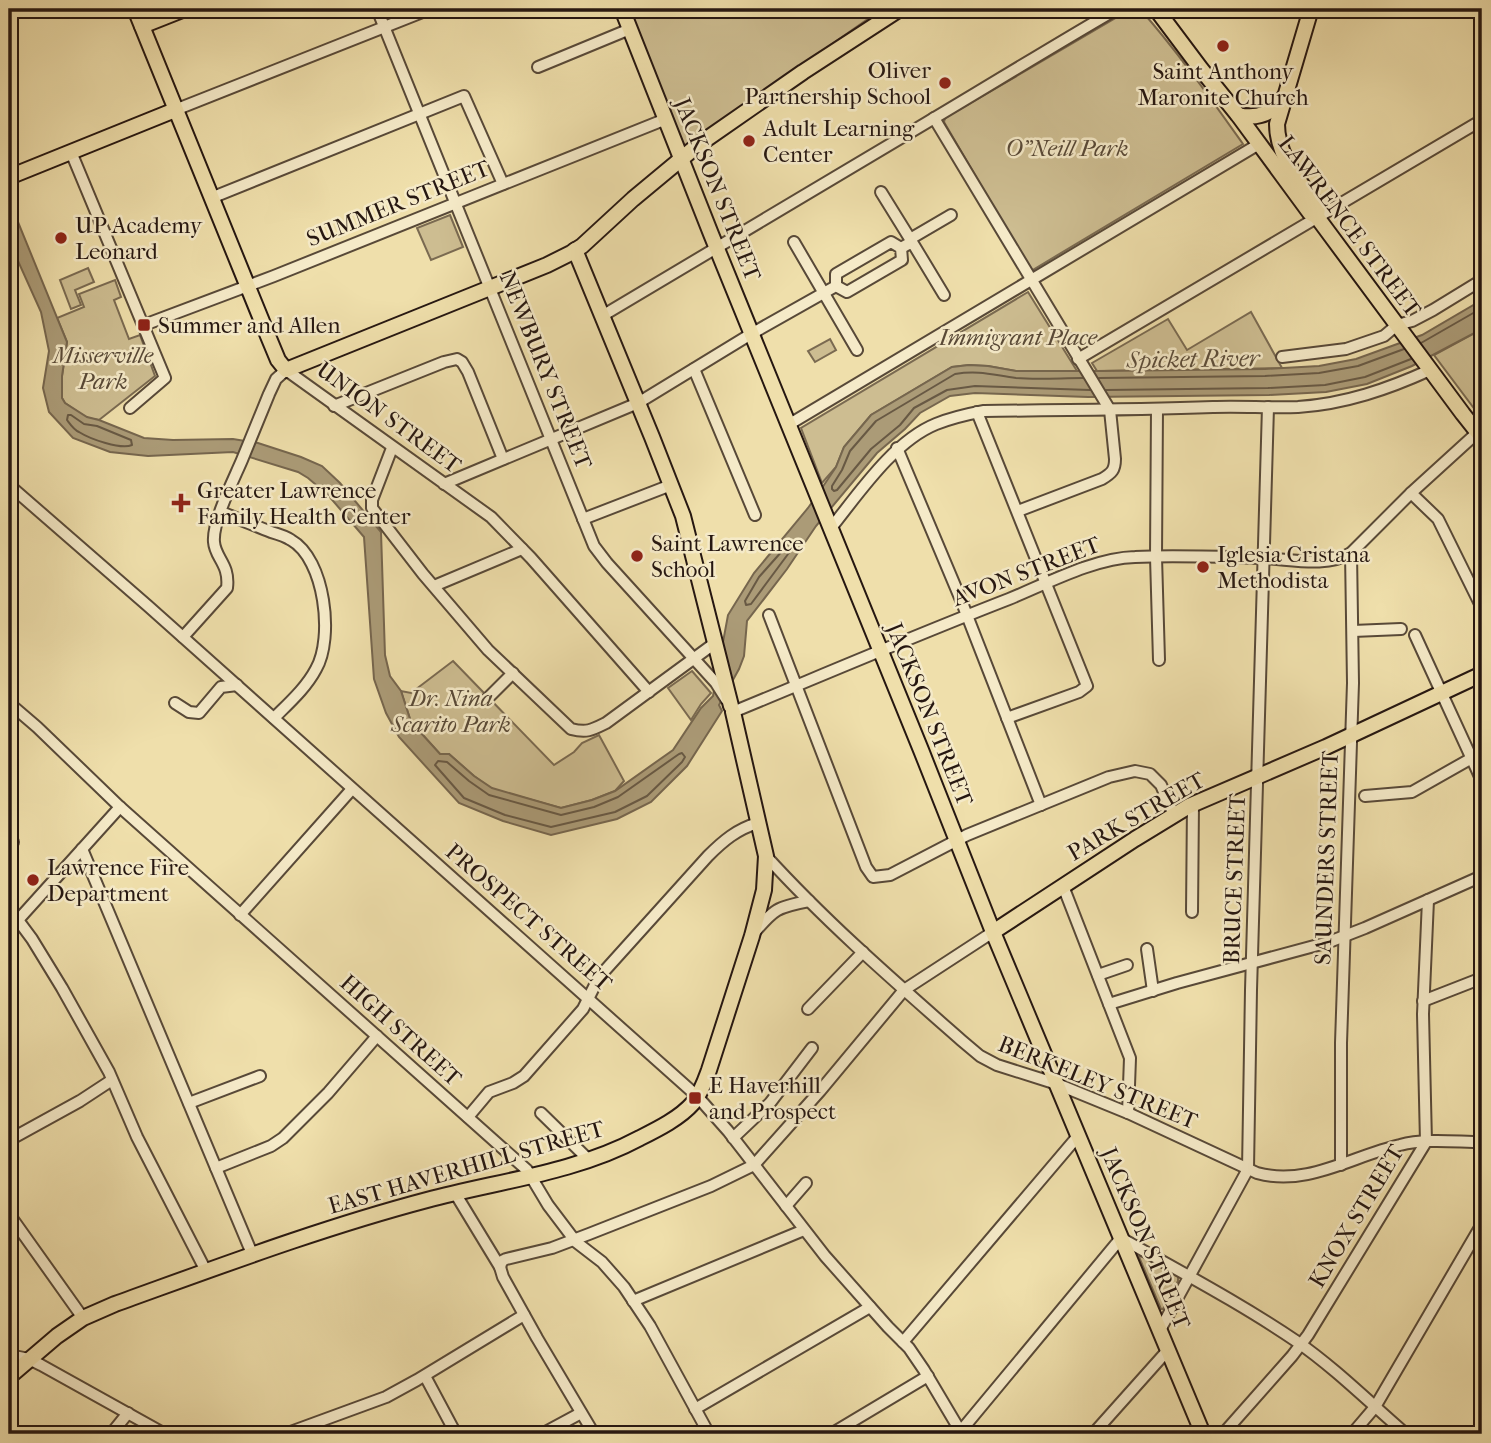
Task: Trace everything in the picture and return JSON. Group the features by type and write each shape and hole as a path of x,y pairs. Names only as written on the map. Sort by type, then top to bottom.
{"main road":[{"name":"UNION STREET","path":"135,9 247,286 278,360 285,370"},
{"path":"142,26 185,9"},
{"name":"JACKSON STREET","path":"622,9 993,932 1203,1434"},
{"path":"285,370 547,265 575,250 698,145 900,9"},
{"name":"LAWRENCE STREET","path":"1156,9 1310,213 1317,217 1480,435"},
{"path":"1311,9 1277,124 1278,139 1286,161 1318,207 1317,217"},
{"path":"1238,115 1252,117 1271,112 1285,95"},
{"path":"10,173 71,152 175,110"},
{"name":"EAST HAVERHILL STREET","path":"9,1377 57,1336 83,1318 115,1304 332,1228 455,1193 589,1160 628,1144 661,1126 687,1109 702,1087 752,936 764,890 766,856 687,528 575,250"},
{"name":"PARK STREET","path":"993,932 1193,804 1352,735 1482,674"}],"street":[{"name":"NEWBURY STREET","path":"377,9 594,546 716,683 731,708"},
{"path":"175,110 429,9"},
{"path":"602,316 1118,9"},
{"path":"538,67 630,29"},
{"path":"211,198 464,96 503,184"},
{"name":"SUMMER STREET","path":"144,326 666,118"},
{"path":"934,118 1110,410 1115,459 1112,473 1018,511"},
{"path":"1081,364 1317,217 1482,120"},
{"path":"788,425 1259,144"},
{"path":"71,152 165,378 130,408"},
{"path":"881,192 944,295"},
{"path":"901,248 951,215"},
{"path":"794,242 857,350"},
{"path":"836,286 836,274 891,242 901,248"},
{"path":"836,286 848,292 902,260 901,248"},
{"path":"1282,357 1346,349 1384,336 1397,325 1433,310 1482,280"},
{"path":"444,484 638,403 836,286"},
{"path":"334,406 457,359 468,372 503,459"},
{"path":"829,525 897,449 933,425 962,415 984,411 1298,407 1364,396 1394,386 1428,367"},
{"path":"694,369 755,515"},
{"path":"183,637 227,588 225,566 214,544 215,528 229,488 276,379 285,370"},
{"name":"UNION STREET","path":"285,370 491,517 649,692"},
{"name":"BRUCE STREET","path":"1160,1330 1248,1169 1268,407"},
{"path":"1157,409 1156,557 1159,660"},
{"path":"977,412 1087,686 1079,692 1007,718"},
{"path":"1351,553 1411,493 1480,435"},
{"path":"392,448 372,500 373,508 488,650 571,729 591,731 606,723 716,647"},
{"path":"897,449 967,615 1041,805"},
{"name":"PROSPECT STREET","path":"9,485 697,1096 712,1111 825,1256 909,1348 961,1433"},
{"path":"583,519 671,485"},
{"path":"1411,493 1438,519 1482,608"},
{"path":"221,512 292,540 306,552 320,584 324,648 317,669 274,718"},
{"path":"434,586 522,550"},
{"name":"AVON STREET","path":"731,708 796,686 1103,562 1133,557 1332,561 1351,553"},
{"name":"SAUNDERS STREET","path":"1340,1164 1341,1044 1352,735 1351,553"},
{"path":"769,615 866,867 873,877 890,875 957,840 1109,777 1135,771 1150,774 1161,785 1174,815"},
{"path":"1353,631 1401,629"},
{"path":"1415,635 1482,781"},
{"path":"488,698 513,673"},
{"path":"175,703 188,712 199,713 221,687 237,685"},
{"name":"HIGH STREET","path":"9,703 120,807 527,1170 548,1205 575,1240 602,1262 624,1287 650,1326 709,1434"},
{"path":"1365,796 1412,792 1472,758"},
{"path":"240,915 352,789"},
{"path":"1192,912 1193,804"},
{"path":"9,930 120,807"},
{"path":"468,1117 489,1092 524,1076 583,1009 599,977 708,856 736,832 758,823"},
{"path":"82,849 253,1256"},
{"name":"BERKELEY STREET","path":"766,856 863,952 980,1056 997,1065 1057,1084 1128,1113 1248,1169 1267,1176 1287,1177 1319,1172 1396,1146 1426,1142 1482,1142"},
{"path":"1110,1004 1345,936 1482,876"},
{"path":"1063,886 1130,1058 1128,1113"},
{"name":"KNOX STREET","path":"1223,1434 1301,1345 1426,1142 1423,1001 1428,900"},
{"path":"752,936 770,914 791,904 809,901"},
{"path":"9,908 62,988 112,1080 137,1137 206,1271"},
{"name":"PARK STREET","path":"754,1165 820,1091 904,989 993,932"},
{"path":"1147,948 1153,991"},
{"path":"808,1009 863,952"},
{"path":"1098,975 1128,965"},
{"path":"1423,1001 1482,978"},
{"path":"216,1168 271,1146 283,1138 328,1093 377,1037"},
{"path":"733,1138 770,1103 811,1048"},
{"path":"189,1103 260,1076"},
{"path":"11,1139 112,1080"},
{"path":"541,1113 589,1160"},
{"path":"903,1342 1078,1136"},
{"path":"500,1267 506,1259 575,1240 711,1186 754,1165"},
{"path":"786,1206 806,1183"},
{"path":"455,1193 594,1434"},
{"path":"11,1220 83,1318"},
{"path":"1352,1434 1375,1407 1482,1224"},
{"path":"633,1301 804,1230"},
{"path":"961,1433 1121,1238 1267,1322 1301,1345 1406,1434"},
{"path":"695,1409 870,1307"},
{"path":"285,1434 386,1397 524,1315"},
{"path":"1093,1434 1168,1350"},
{"path":"9,1355 29,1359 165,1434"},
{"path":"425,1376 456,1434"},
{"path":"831,1434 851,1429 928,1376"},
{"path":"111,1434 128,1413"},
{"path":"542,1434 581,1413"}],"green space":[{"path":"625,9 882,9 681,150"},
{"name":"O\"Neill Park","path":"1131,9 1140,9 1154,25 1243,144 1031,271 944,122 945,118"},
{"path":"450,215 463,247 431,260 417,228"},
{"path":"88,268 94,282 75,290 81,305 71,309 60,280"},
{"name":"Misserville Park","path":"115,280 121,297 114,300 129,339 140,335 155,376 99,420 87,418 62,398 67,342 57,318 84,307 79,294"},
{"name":"Immigrant Place","path":"1028,292 1077,371 1016,371 969,365 952,367 871,415 844,447 836,467 822,483 801,428"},
{"path":"1251,312 1282,368 1097,371 1092,363 1168,319 1187,350"},
{"path":"1482,329 1482,419 1434,355"},
{"path":"830,339 836,350 815,362 808,351"},
{"name":"Dr. Nina Scarito Park","path":"453,661 554,765 574,752 582,743 599,735 624,781 615,791 561,808 492,789 449,754 440,754 411,722 401,691 411,693"},
{"path":"692,671 711,693 691,720 668,688"},
{"path":"1139,1257 1178,1277 1163,1309"}],"water":[{"path":"9,200 67,342 62,376 62,398 65,403 87,417 144,438 233,439 258,443 322,466 381,532 385,655 390,676 401,691 411,722 440,754 449,754 492,788 561,808 615,791 673,750 701,708 713,696 728,615 754,573 826,482 844,447 871,415 952,367 969,365 1016,371 1103,371 1319,366 1356,359 1422,335 1482,300 1482,329 1412,366 1367,384 1326,392 1088,397 975,393 950,396 920,413 877,453 816,526 747,621 744,656 719,705 722,711 687,766 651,802 617,819 551,835 503,821 459,803 399,737 386,713 374,679 364,537 328,495 308,478 298,472 233,452 148,456 110,452 73,438 49,412 43,388 49,351 41,312 9,241"}],"place":[{"name":"Saint Anthony Maronite Church","path":"1223,46"},
{"name":"Oliver Partnership School","path":"945,83"},
{"name":"Adult Learning Center","path":"749,141"},
{"name":"UP Academy Leonard","path":"61,238"},
{"name":"Summer and Allen","path":"144,325"},
{"name":"Greater Lawrence Family Health Center","path":"181,503"},
{"name":"Saint Lawrence School","path":"637,556"},
{"name":"Iglesia Cristana Methodista","path":"1203,567"},
{"name":"Lawrence Fire Department","path":"33,880"},
{"name":"E Haverhill and Prospect","path":"695,1098"}],"water label":[{"name":"Spicket River","path":"1193,359"}]}
